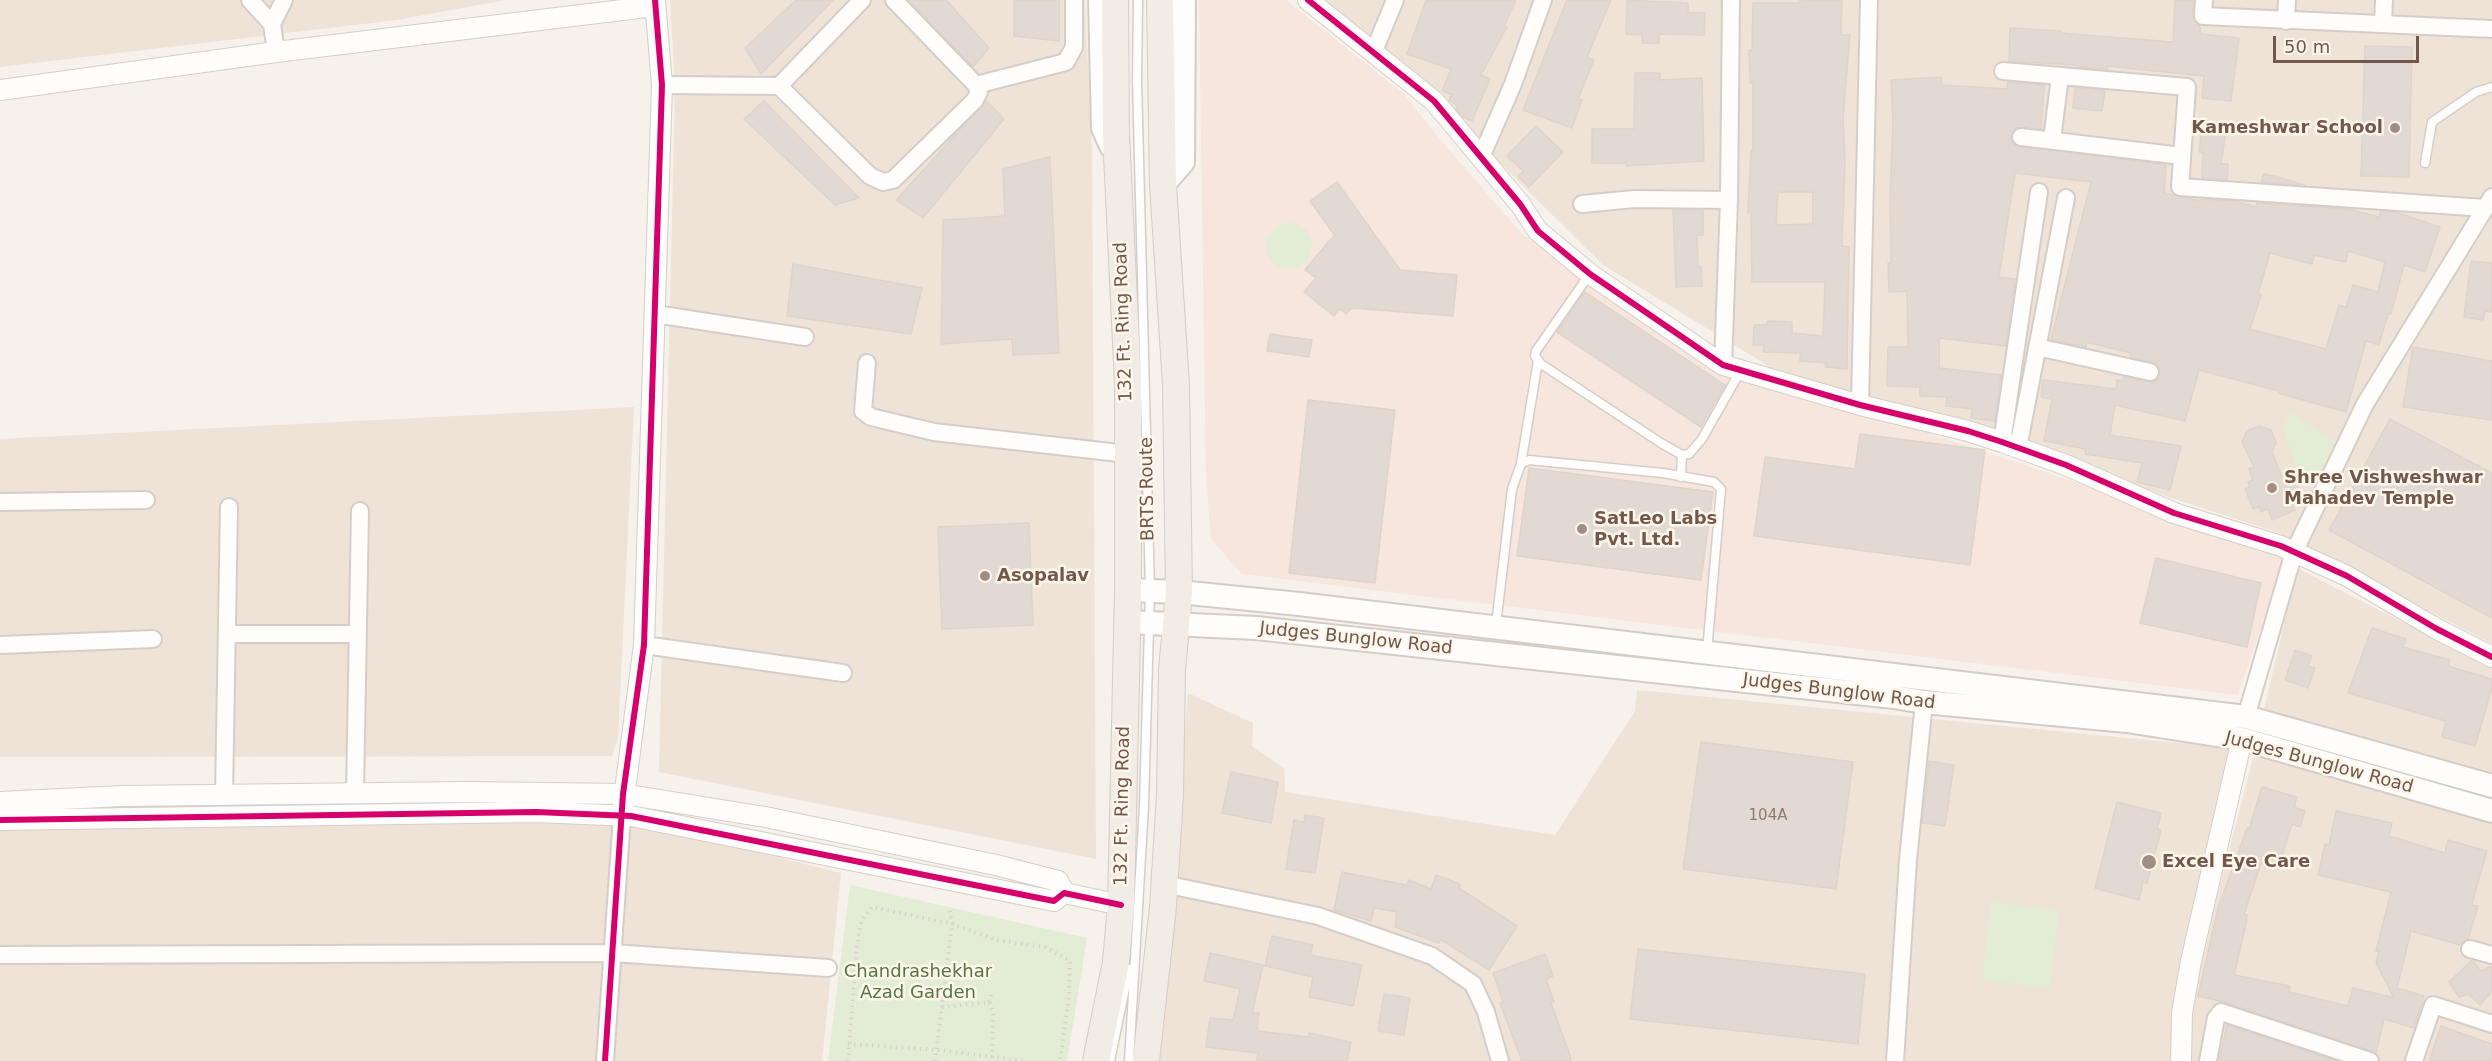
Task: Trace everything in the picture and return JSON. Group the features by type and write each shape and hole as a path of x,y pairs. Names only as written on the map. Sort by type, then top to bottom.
{"main road":[{"path":"1100,0 1103,128 1118,162"},
{"name":"132 Ft. Ring Road","path":"1096,1061 1116,962 1139,590 1128,454 1128,385 1116,134 1115,0"},
{"path":"1146,1061 1158,968 1164,884 1170,794 1172,670 1179,592 1176,385 1163,185 1160,0"},
{"path":"1163,185 1184,162 1184,0"},
{"name":"Judges Bunglow Road","path":"1139,590 1179,592 1496,628 2246,717 2492,786"},
{"name":"Judges Bunglow Road","path":"1138,622 1178,622 1268,630 1871,694 1924,702 2127,721 2242,740 2492,811"}],"street":[{"path":"250,0 272,24 276,52"},
{"path":"272,24 284,0"},
{"path":"779,86 862,0"},
{"path":"662,86 779,86 870,176 883,182 893,180 975,100 979,92 976,85 894,0"},
{"path":"976,85 1066,62 1074,47 1074,0"},
{"path":"1308,0 1434,101 1520,204 1538,231 1590,274 1732,368 1860,405 1968,431 2066,465 2174,513 2294,552 2347,576 2437,629 2492,657"},
{"path":"1374,51 1395,0"},
{"path":"1481,157 1513,84 1543,0"},
{"path":"1731,0 1728,200 1732,368"},
{"path":"1860,405 1869,0"},
{"path":"2204,0 2203,16 2492,28"},
{"path":"2286,21 2287,0"},
{"path":"2383,24 2384,0"},
{"path":"0,90 655,3 662,86 644,645 623,794 604,1061"},
{"path":"2004,71 2187,87 2180,187 2489,202 2365,404 2294,552 2246,717"},
{"path":"2052,140 2060,76"},
{"path":"2022,137 2182,156"},
{"path":"2010,445 2039,192"},
{"path":"2010,445 2037,347 2066,198"},
{"path":"1582,204 1634,199 1728,200"},
{"path":"655,314 805,337"},
{"path":"2037,347 2150,372"},
{"path":"867,363 863,411 871,417 934,432 1128,454"},
{"path":"0,502 146,500"},
{"path":"224,795 229,507"},
{"path":"355,793 360,511"},
{"path":"227,634 358,634"},
{"path":"0,645 153,639"},
{"path":"644,645 843,673"},
{"path":"1895,1061 1908,860 1924,702"},
{"path":"2181,1061 2182,1013 2191,961 2242,740"},
{"path":"0,802 355,793 623,794 765,817 996,865 1058,881 1064,893"},
{"path":"0,820 536,812 622,816 842,857 1054,901 1064,893 1121,904"},
{"path":"1164,884 1318,916 1432,956 1473,984 1486,1012 1500,1061"},
{"path":"2470,949 2492,955"},
{"path":"0,955 613,953 828,968"},
{"path":"2414,1061 2433,1005 2492,1024"},
{"path":"2208,1061 2216,1018 2221,1012 2370,1061"}],"lane":[{"name":"BRTS Route","path":"1138,0 1139,590"},
{"path":"2425,163 2432,122 2476,92 2492,87"},
{"path":"1590,274 1536,351 1535,356 1538,361 1598,402 1682,455 1689,454 1702,439 1732,368"},
{"path":"1496,628 1512,489 1521,464 1538,361"},
{"path":"1681,477 1682,455"},
{"path":"1521,464 1529,460 1681,477 1714,482 1721,489 1707,653"},
{"path":"1130,1061 1144,806 1138,622"},
{"path":"1110,1061 1135,942"}],"path":[{"path":"848,1061 861,922 872,907 952,924 996,940 1045,947 1070,961 1070,996 1060,1061"},
{"path":"935,1061 952,924 949,907"},
{"path":"991,995 989,1002 993,1011 992,1057"},
{"path":"942,1007 989,1002"},
{"path":"848,1044 937,1050 1026,1061"}],"shaded area":[{"path":"0,0 506,0 397,20 0,67"},
{"path":"670,0 1085,0 1092,156 1096,859 659,772 675,87"},
{"path":"1199,0 1286,0 1404,94 1523,235 1736,369 2162,511 2285,558 2238,695 1242,574 1211,539 1206,477"},
{"path":"1317,0 2492,0 2492,644 2279,533 1772,368 1603,265 1489,152"},
{"path":"634,407 618,738 612,756 0,757 0,439"},
{"path":"2297,568 2492,668 2492,1061 2185,1061 2195,981 2251,766"},
{"path":"1637,690 2230,748 2172,1012 2170,1061 1156,1061 1188,693 1253,723 1252,746 1284,768 1285,792 1555,835 1635,711"},
{"path":"607,815 841,873 822,1061 0,1061 0,820"}],"green space":[{"path":"1289,223 1305,230 1312,246 1305,262 1289,269 1273,262 1266,246 1273,230"},
{"path":"2290,412 2335,441 2315,485 2299,476 2283,428"},
{"name":"Chandrashekhar Azad Garden","path":"850,885 1087,938 1067,1061 828,1061"},
{"path":"1991,902 2059,910 2050,988 1982,980"}],"building":[{"path":"796,0 833,0 761,74 745,48"},
{"path":"909,0 946,0 989,48 973,67"},
{"path":"1014,0 1059,0 1059,41 1014,36"},
{"path":"1426,0 1516,0 1504,26 1507,27 1481,75 1490,79 1472,121 1463,117 1456,109 1458,106 1449,100 1452,95 1442,91 1451,69 1407,54"},
{"path":"1567,0 1611,0 1587,57 1594,60 1578,99 1582,100 1572,128 1523,110"},
{"path":"1627,0 1688,3 1688,13 1705,13 1704,35 1659,34 1659,43 1642,43 1642,35 1626,34"},
{"path":"1800,0 1842,0 1841,35 1850,35 1843,118 1845,161 1842,246 1849,247 1847,369 1825,367 1826,363 1800,361 1800,353 1763,352 1764,345 1753,345 1754,325 1767,325 1768,321 1792,322 1792,333 1823,336 1825,282 1752,282 1751,213 1748,212 1751,150 1753,150 1753,83 1750,83 1749,50 1752,50 1753,3 1800,3","holes":["1778,192 1813,192 1813,224 1776,225"]},
{"path":"2175,0 2193,0 2194,21 2200,26 2200,34 2239,38 2231,101 2202,98 2204,76 2107,66 2107,69 2009,61 2010,28 2173,42"},
{"path":"2365,46 2412,47 2409,177 2361,176"},
{"path":"1635,73 1660,73 1660,80 1702,78 1704,161 1626,166 1626,163 1592,163 1592,129 1634,129"},
{"path":"1941,77 1942,85 2007,89 2008,82 2044,85 2041,129 2016,128 2011,135 2014,145 2166,165 2164,193 2201,201 2201,199 2234,201 2256,207 2257,203 2348,209 2379,217 2381,211 2395,212 2440,227 2425,272 2404,265 2391,314 2388,314 2379,345 2366,341 2346,412 2199,370 2185,421 2115,405 2110,435 2181,446 2170,490 2137,482 2142,463 2085,454 2086,449 2044,441 2052,399 2041,397 2043,380 2116,389 2117,380 2123,381 2124,377 2154,382 2158,379 2160,369 2153,362 2130,357 2131,353 2086,342 2086,347 2051,339 2091,182 2015,173 1999,277 2015,279 2006,346 1939,338 1939,368 2001,375 1995,421 1971,418 1972,409 1946,406 1947,397 1920,396 1920,387 1887,386 1888,347 1908,347 1907,291 1889,292 1893,123 1891,80","holes":["2348,251 2385,262 2378,292 2353,285 2346,307 2339,305 2326,349 2250,329 2261,295 2258,294 2270,253 2312,264 2314,255 2346,262"]},
{"path":"2075,88 2105,90 2102,111 2073,108"},
{"path":"764,101 859,198 835,205 744,119"},
{"path":"986,101 1004,119 923,218 896,200"},
{"path":"1536,126 1563,152 1529,187 1518,176 1523,171 1507,156"},
{"path":"2202,128 2226,131 2221,164 2228,164 2227,180 2202,178 2203,152 2199,152"},
{"path":"1050,157 1059,353 1013,355 1012,339 941,344 943,220 1005,216 1003,169"},
{"path":"2263,174 2274,176 2305,185 2262,182"},
{"path":"1337,182 1400,270 1457,275 1453,316 1352,308 1346,314 1340,309 1334,316 1304,292 1316,278 1305,270 1335,236 1310,201"},
{"path":"1673,210 1703,210 1703,235 1697,235 1698,267 1701,267 1702,286 1676,287"},
{"path":"2471,261 2491,263 2492,312 2485,311 2483,320 2464,317"},
{"path":"793,264 922,288 911,334 787,316"},
{"path":"1585,292 1725,385 1701,427 1557,332"},
{"path":"1270,334 1312,340 1309,357 1267,351"},
{"path":"2413,347 2492,361 2492,420 2403,407"},
{"path":"1308,400 1395,410 1375,583 1289,573"},
{"path":"2390,419 2492,473 2492,618 2329,530"},
{"name":"Shree Vishweshwar Mahadev Temple","path":"2259,426 2271,430 2276,443 2272,452 2282,477 2292,472 2298,487 2287,492 2295,510 2272,520 2268,509 2261,512 2259,506 2253,509 2245,489 2250,487 2248,482 2253,480 2249,469 2254,467 2242,442 2247,431"},
{"path":"1860,434 1985,450 1970,565 1754,536 1765,457 1855,469"},
{"path":"1529,468 1713,492 1701,580 1517,556"},
{"name":"Asopalav","path":"1029,523 1033,625 942,629 938,527"},
{"path":"2156,558 2261,583 2247,647 2140,623"},
{"path":"2372,628 2406,639 2403,647 2450,660 2448,666 2492,679 2492,688 2475,746 2442,737 2446,721 2348,693"},
{"path":"2295,650 2312,656 2308,666 2315,668 2308,688 2285,680"},
{"path":"1701,742 1853,762 1836,889 1683,869"},
{"path":"1929,761 1954,765 1945,826 1922,823"},
{"path":"1231,772 1278,782 1271,823 1222,813"},
{"path":"2262,787 2297,797 2294,807 2305,811 2300,827 2292,824 2278,869 2261,863 2244,914 2247,915 2245,928 2234,975 2290,986 2289,992 2348,1006 2353,988 2394,998 2376,963 2379,951 2376,951 2391,892 2318,875 2325,844 2329,845 2336,811 2392,823 2389,836 2445,853 2448,840 2487,851 2472,905 2478,906 2468,939 2460,945 2411,931 2397,988 2424,996 2414,1028 2384,1019 2376,1053 2224,1002 2198,996 2218,908 2247,828 2249,829"},
{"path":"2117,802 2161,813 2157,829 2161,830 2147,883 2143,882 2139,900 2095,888"},
{"path":"1305,815 1324,818 1315,873 1286,869 1294,820 1304,822"},
{"path":"1342,872 1407,885 1409,880 1431,889 1436,875 1460,884 1459,888 1517,926 1489,970 1440,939 1439,943 1395,927 1397,912 1374,908 1371,921 1334,910"},
{"path":"1272,936 1313,945 1310,955 1362,965 1353,1006 1309,997 1313,977 1265,966"},
{"path":"1638,949 1865,974 1858,1044 1630,1019"},
{"path":"1210,953 1263,965 1252,1013 1259,1013 1257,1031 1309,1037 1309,1033 1351,1042 1347,1061 1257,1061 1258,1053 1206,1047 1210,1018 1233,1020 1240,989 1204,981"},
{"path":"1545,954 1553,976 1546,979 1554,1002 1551,1003 1572,1061 1522,1061 1500,1003 1503,1002 1493,973"},
{"path":"2472,960 2481,971 2492,966 2492,991 2480,1005 2469,994 2459,997 2449,982"},
{"path":"1384,994 1410,998 1404,1035 1378,1031"},
{"path":"2227,1025 2336,1061 2219,1061"},
{"path":"2441,1026 2492,1044 2492,1061 2429,1061"}],"cycle path":[{"path":"605,1061 623,794 644,645 662,85 655,0"},
{"path":"1308,0 1434,101 1520,204 1538,231 1590,274 1723,365 1860,405 1968,431 2002,442 2066,465 2174,513 2281,546 2347,576 2437,629 2492,657"},
{"path":"0,820 536,812 631,816 1054,901 1064,893 1121,905"}],"place":[{"name":"Kameshwar School","path":"2395,128"},
{"name":"Shree Vishweshwar Mahadev Temple","path":"2272,488"},
{"name":"SatLeo Labs Pvt. Ltd.","path":"1582,529"},
{"name":"Asopalav","path":"985,576"},
{"name":"Excel Eye Care","path":"2149,862"}]}
